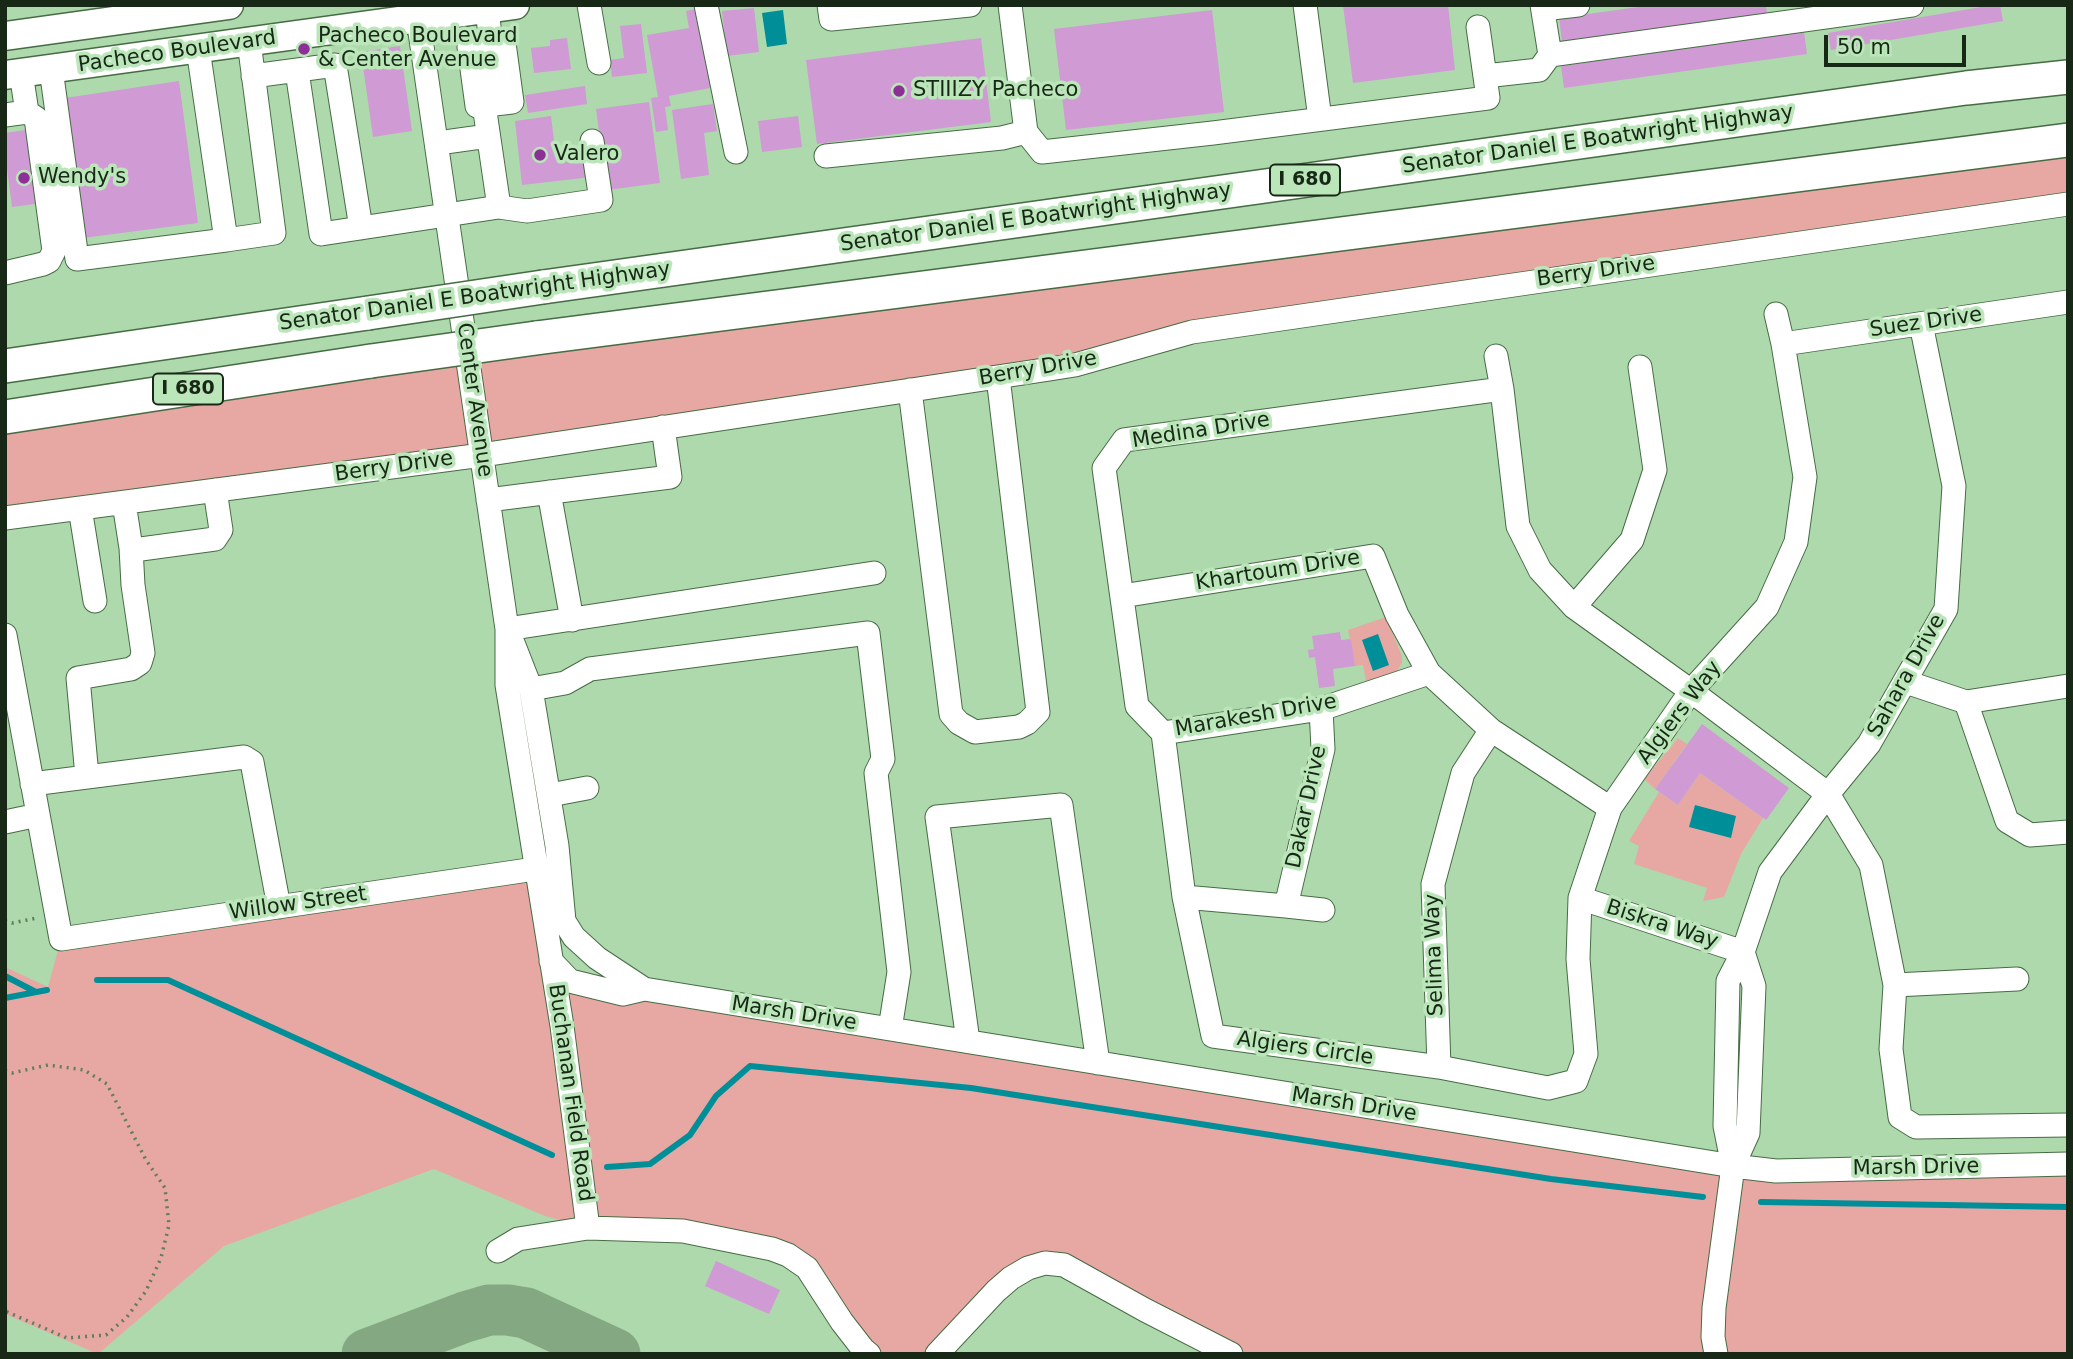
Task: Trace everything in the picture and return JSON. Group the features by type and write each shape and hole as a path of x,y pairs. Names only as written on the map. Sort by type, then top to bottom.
{"highway":[{"path":"1966,88 2068,64"},
{"name":"Senator Daniel E Boatwright Highway","path":"5,366 543,287 1966,88 2068,77"},
{"name":"I 680","path":"5,417 536,338 2068,140"}],"main road":[{"name":"Pacheco Boulevard","path":"5,36 126,12 229,5"},
{"name":"Pacheco Boulevard","path":"13,74 249,42 417,12 514,5"}],"street":[{"path":"589,5 599,63"},
{"path":"706,5 736,152"},
{"path":"829,5 831,19 971,5"},
{"path":"1010,5 1026,132 1042,152 1488,97 1478,27"},
{"path":"1304,5 1320,119"},
{"path":"1550,55 1543,7 1578,5"},
{"path":"1485,76 1539,70 1550,55 1787,14 1912,5"},
{"path":"487,9 489,44"},
{"name":"Center Avenue","path":"417,12 507,629 507,685 551,961"},
{"path":"51,69 77,259 226,240 274,233 249,42"},
{"path":"504,43 512,102 477,106 469,47 489,44 504,43"},
{"path":"198,48 226,240"},
{"path":"254,76 335,65 360,228"},
{"path":"297,71 321,234 499,207 527,211 601,200 592,141"},
{"path":"5,273 43,264 54,251 36,118 16,114 13,74"},
{"path":"489,104 488,136 499,207"},
{"path":"826,156 1002,138 1026,132"},
{"path":"438,143 488,136"},
{"name":"Berry Drive","path":"5,518 482,455 663,428 1075,365 1192,332 2068,204"},
{"name":"Suez Drive","path":"1783,344 1922,324 2067,309"},
{"name":"Algiers Way","path":"1576,1081 1586,1055 1578,959 1580,898 1610,808 1691,691 1767,607 1796,542 1805,477 1776,314"},
{"name":"Sahara Drive","path":"1743,952 1770,872 1869,744 1946,609 1954,486 1922,324"},
{"path":"1496,356 1518,526 1540,570 1574,607 1828,794 1871,865 1895,985 1891,1049 1900,1117 1916,1127 2068,1125"},
{"path":"1574,607 1632,540 1655,470 1640,367"},
{"path":"910,390 951,714 959,723 975,732 1019,726 1027,723 1038,712 998,377"},
{"name":"Medina Drive","path":"1163,733 1137,706 1104,468 1124,440 1502,389"},
{"path":"488,500 670,477 663,428"},
{"path":"131,548 141,549 215,538 221,530 215,491"},
{"path":"549,492 572,620"},
{"path":"87,776 78,678 131,669 141,663 143,653 124,503"},
{"path":"80,508 95,601"},
{"name":"Khartoum Drive","path":"1122,596 1373,556 1397,615 1429,673 1491,730 1610,808"},
{"path":"507,629 874,573"},
{"name":"Center Avenue","path":"507,629 531,689 550,795 564,920 574,937"},
{"path":"531,689 565,683 590,670 868,633 883,759 876,773 899,972 890,1029"},
{"path":"5,635 9,678 32,784 55,915"},
{"name":"Marakesh Drive","path":"1163,733 1321,709 1429,673"},
{"path":"1906,682 1966,702 2068,685"},
{"path":"1966,702 2007,821 2030,835 2068,832"},
{"name":"Dakar Drive","path":"1286,906 1323,749 1321,709"},
{"name":"Selima Way","path":"1439,1067 1433,884 1463,773 1491,730"},
{"name":"Algiers Circle","path":"1163,733 1184,897 1213,1036 1439,1067 1548,1088 1576,1081"},
{"path":"32,784 244,757 252,762 278,907"},
{"path":"550,795 587,788"},
{"path":"968,1041 937,817 1061,805 1098,1063"},
{"path":"5,822 38,816"},
{"name":"Willow Street","path":"55,915 61,939 535,869"},
{"path":"1184,897 1322,911"},
{"name":"Biskra Way","path":"1580,898 1743,952"},
{"name":"Marsh Drive","path":"574,937 597,958 644,989"},
{"path":"1716,1354 1713,1337 1714,1308 1733,1166 1748,1133 1754,986 1743,952"},
{"name":"Marsh Drive","path":"551,961 570,981 623,994 644,989 1733,1166 1776,1171 2068,1164"},
{"name":"Buchanan Field Road","path":"551,961 579,1151 587,1228 683,1231 788,1255 807,1268 842,1322 869,1354"},
{"path":"1895,985 2017,979"},
{"path":"498,1251 518,1238 587,1228"},
{"path":"937,1354 1011,1278 1028,1268 1045,1263 1064,1265 1231,1354"}],"path":[{"path":"5,920 12,923 55,915"},
{"path":"5,1071 12,1073 48,1065 84,1070 107,1084 146,1160 164,1188 169,1225 161,1258 146,1291 128,1317 106,1335 67,1338 5,1311"}],"shaded area":[{"path":"2068,140 2068,204 1482,289 1075,365 5,518 5,417"},
{"path":"1386,617 1402,656 1402,663 1397,671 1366,681 1363,665 1355,666 1348,630"},
{"path":"1678,738 1687,744 1655,789 1644,779"},
{"path":"1700,773 1763,818 1741,854 1724,897 1703,901 1707,888 1634,864 1639,846 1629,841 1659,792 1678,805"},
{"path":"535,869 560,965 570,981 623,994 644,989 1733,1166 1776,1171 2068,1164 2068,1354 1231,1354 1064,1265 1045,1263 1028,1268 1011,1278 937,1354 869,1354 842,1322 807,1268 788,1255 772,1249 683,1231 588,1228 545,1216 434,1169 224,1246 98,1354 5,1314 5,967 48,987 61,939"}],"water":[{"path":"783,10 787,44 767,47 762,13"},
{"path":"1378,634 1389,665 1373,671 1362,640"},
{"path":"1695,805 1736,816 1731,838 1689,827"}],"building":[{"path":"1343,5 1448,5 1455,70 1353,83"},
{"path":"1653,5 1766,5 1767,13 1562,42 1559,18"},
{"path":"2000,5 2003,21 1831,50 1828,33"},
{"path":"701,8 715,87 669,96 671,106 665,107 668,130 656,132 651,98 658,97 647,35 689,28 686,11"},
{"path":"754,8 759,52 727,56 722,11"},
{"path":"1212,10 1224,112 1066,130 1054,29"},
{"path":"641,24 647,73 612,77 610,60 624,58 620,26"},
{"path":"1804,32 1807,54 1564,88 1561,66"},
{"path":"567,38 571,69 534,73 531,48 550,46 550,40"},
{"name":"STIIIZY Pacheco","path":"981,38 991,122 817,144 806,60"},
{"path":"400,46 412,131 373,137 361,52"},
{"path":"179,81 198,223 83,238 65,98"},
{"path":"585,86 587,104 528,113 525,95"},
{"path":"649,102 660,183 607,190 596,109"},
{"path":"713,104 717,131 704,133 709,175 681,179 672,110"},
{"path":"551,116 556,157 588,153 591,177 522,185 515,121"},
{"path":"798,116 802,147 762,152 758,121"},
{"name":"Wendy's","path":"32,129 42,203 12,207 5,133"},
{"path":"1340,632 1341,640 1351,639 1355,666 1333,669 1335,686 1319,688 1315,657 1309,658 1308,650 1314,649 1312,636"},
{"path":"1702,724 1789,788 1766,820 1700,773 1678,805 1655,789"},
{"path":"716,1261 780,1290 769,1314 705,1286"}],"waterway":[{"path":"5,976 34,991"},
{"path":"97,980 168,980 552,1155"},
{"path":"5,998 47,990"},
{"path":"607,1167 650,1164 690,1135 716,1096 750,1066 971,1088 1551,1179 1703,1197"},
{"path":"1761,1202 2068,1207"}],"taxiway":[{"path":"367,1354 489,1310 526,1313 615,1354"}],"place":[{"name":"Pacheco Boulevard & Center Avenue","path":"304,49"},
{"name":"STIIIZY Pacheco","path":"899,91"},
{"name":"Valero","path":"540,155"},
{"name":"Wendy's","path":"24,178"}]}
